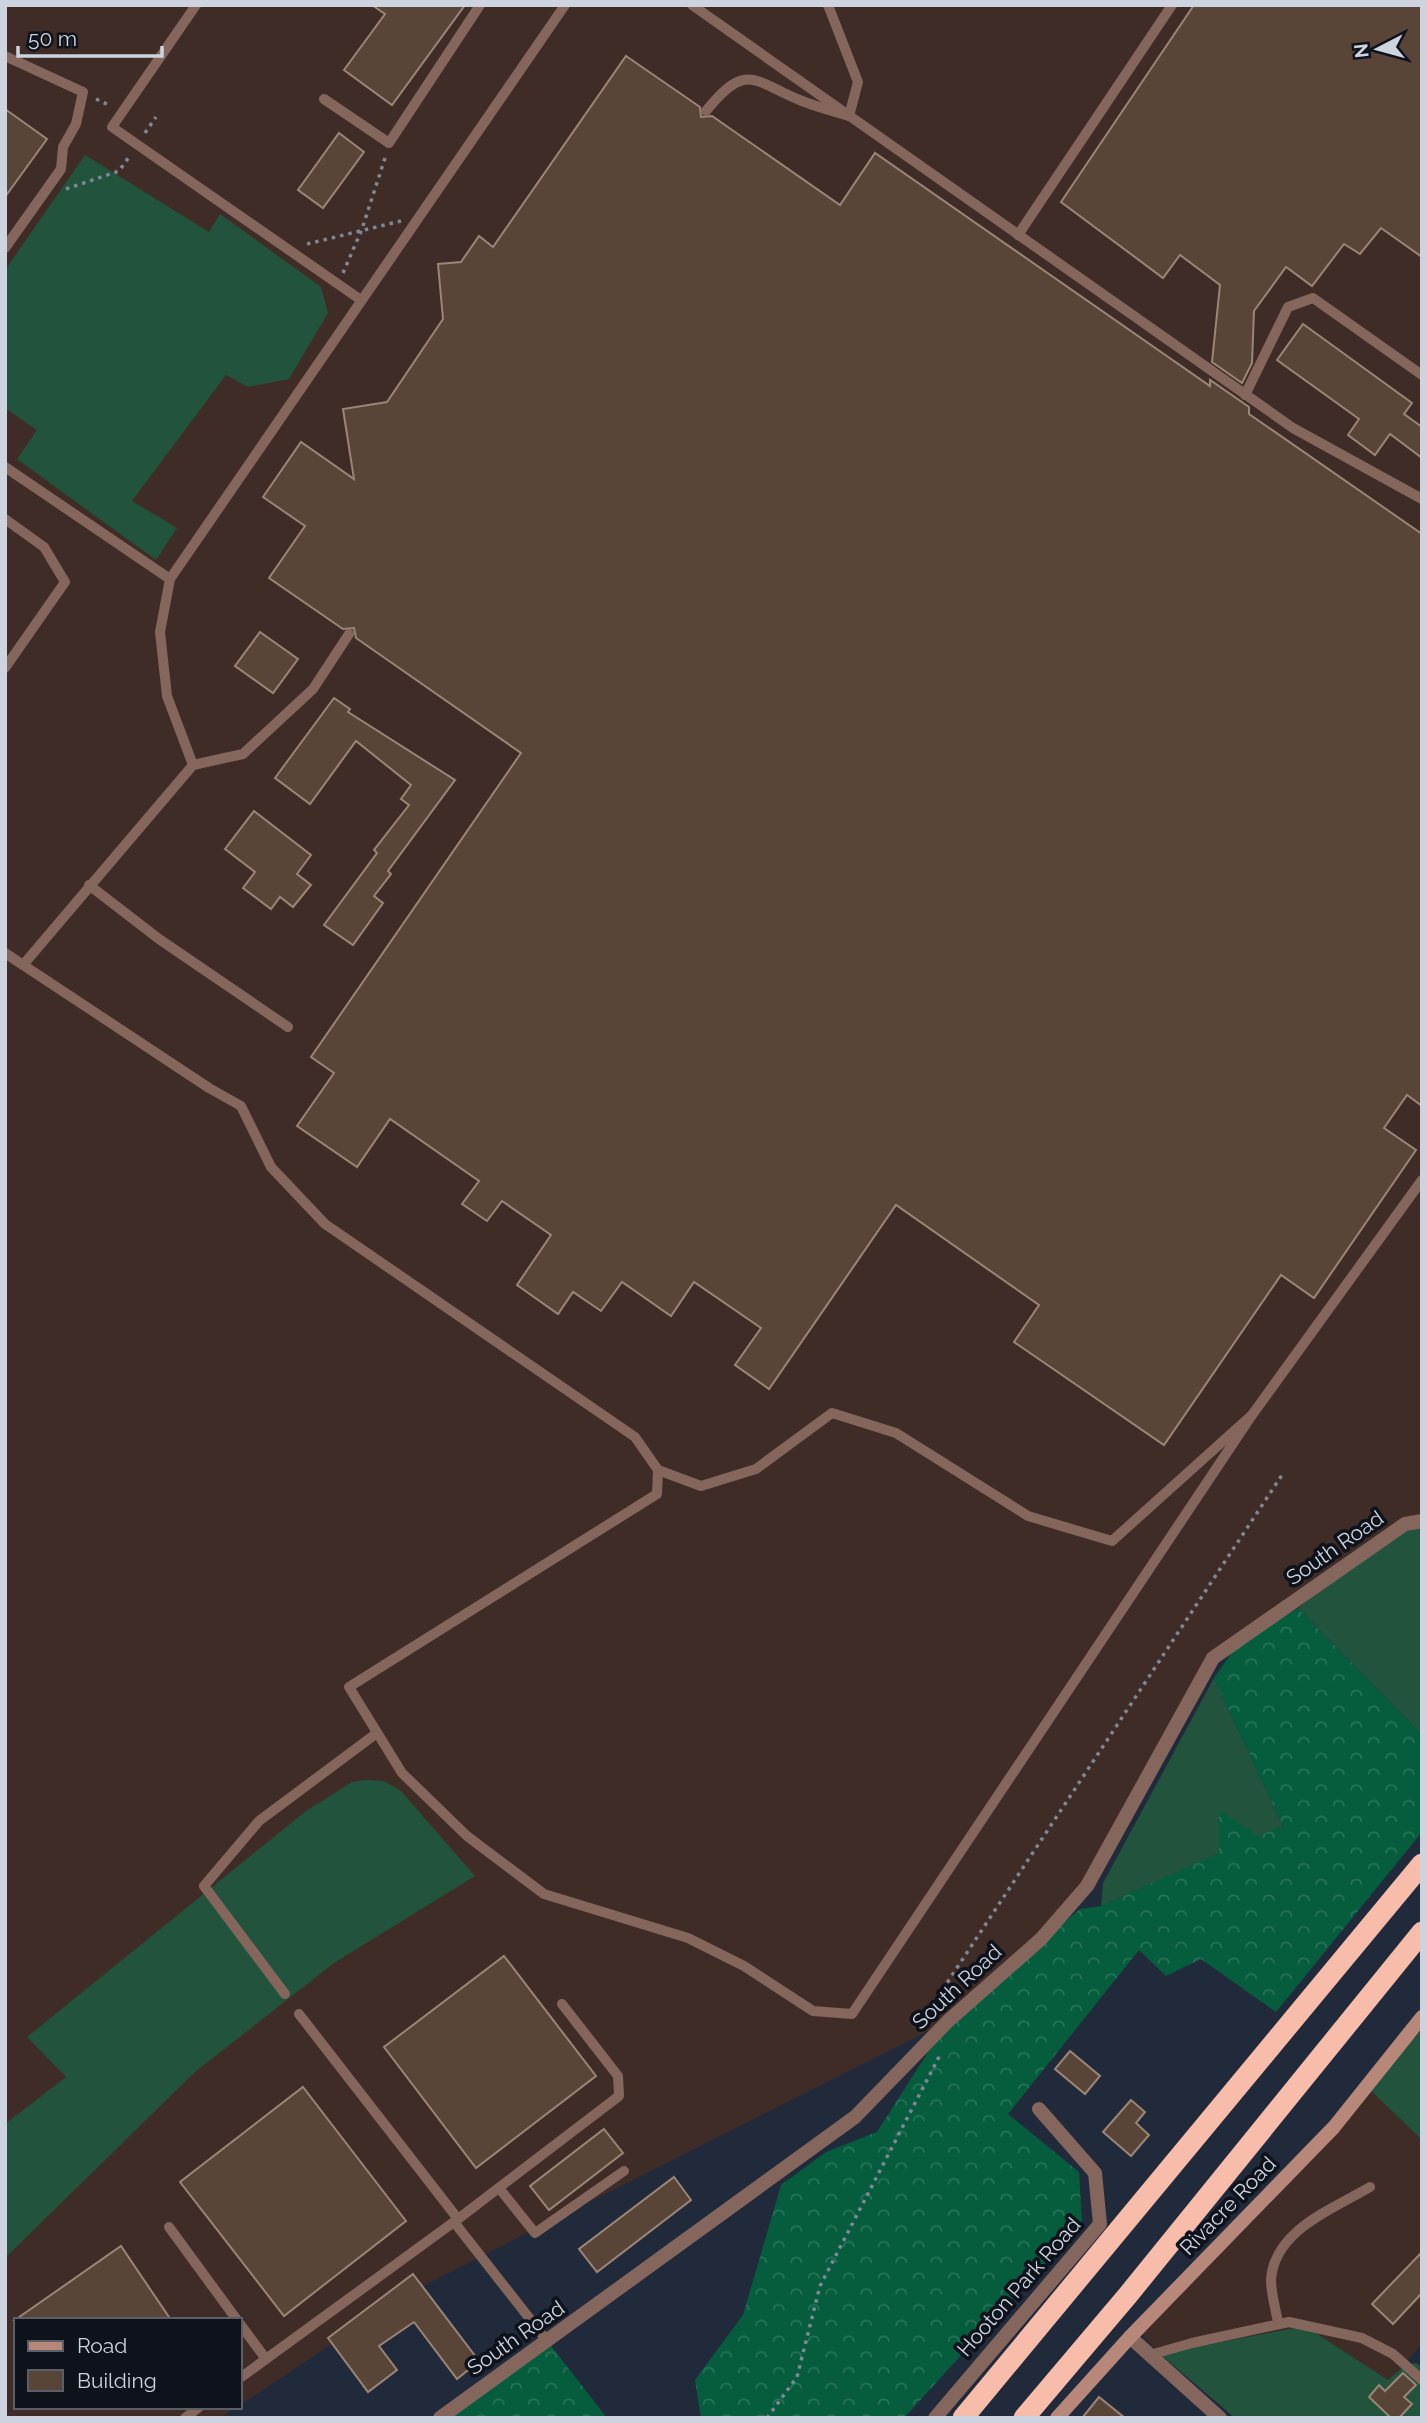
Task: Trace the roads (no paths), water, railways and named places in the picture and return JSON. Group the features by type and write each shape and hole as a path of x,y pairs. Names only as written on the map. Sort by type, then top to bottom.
{"highway":[{"path":"963,2418 1422,1864"},
{"path":"1024,2418 1128,2295 1422,1932"}],"main road":[{"name":"Rivacre Road","path":"1057,2418 1130,2337 1334,2127 1422,2017"}],"street":[{"name":"South Road","path":"440,2418 855,2117 948,2021 1041,1938 1087,1886 1213,1658 1405,1524 1422,1521"},
{"name":"Hooton Park Road","path":"935,2418 1100,2224 1095,2173 1039,2109"},
{"path":"1130,2337 1220,2418"}],"lane":[{"path":"196,5 112,127 361,300"},
{"path":"324,99 389,143 480,5"},
{"path":"193,765 167,696 160,632 170,579 565,5"},
{"path":"692,5 1293,428 1420,494"},
{"path":"828,5 858,82 849,116"},
{"path":"1018,235 1172,5"},
{"path":"5,56 83,92 76,124 63,147 61,169 5,248"},
{"path":"706,111 723,90 740,80 760,79 802,101 849,116"},
{"path":"1245,395 1288,307 1313,298 1422,375"},
{"path":"5,467 170,579"},
{"path":"5,519 44,547 65,582 5,668"},
{"path":"23,965 193,765 243,754 313,689 349,634"},
{"path":"89,885 159,939 288,1027"},
{"path":"5,953 241,1106 271,1167 325,1224 635,1437 658,1470 701,1486 756,1469 832,1413 896,1433 1028,1516 1111,1541 1252,1415"},
{"path":"658,1470 657,1494 349,1687 402,1773 467,1836 544,1895 688,1938 744,1966 813,2011 852,2014 1252,1415 1422,1180"},
{"path":"285,1994 204,1886 259,1821 377,1733"},
{"path":"242,2377 620,2096 618,2076 562,2004"},
{"path":"299,2014 548,2342"},
{"path":"499,2188 535,2233 624,2171"},
{"path":"1278,2323 1271,2280 1279,2250 1297,2231 1370,2187"},
{"path":"169,2227 235,2318"},
{"path":"1150,2355 1278,2323 1308,2325 1362,2338 1393,2354 1422,2380"},
{"path":"242,2327 266,2359"}]}
